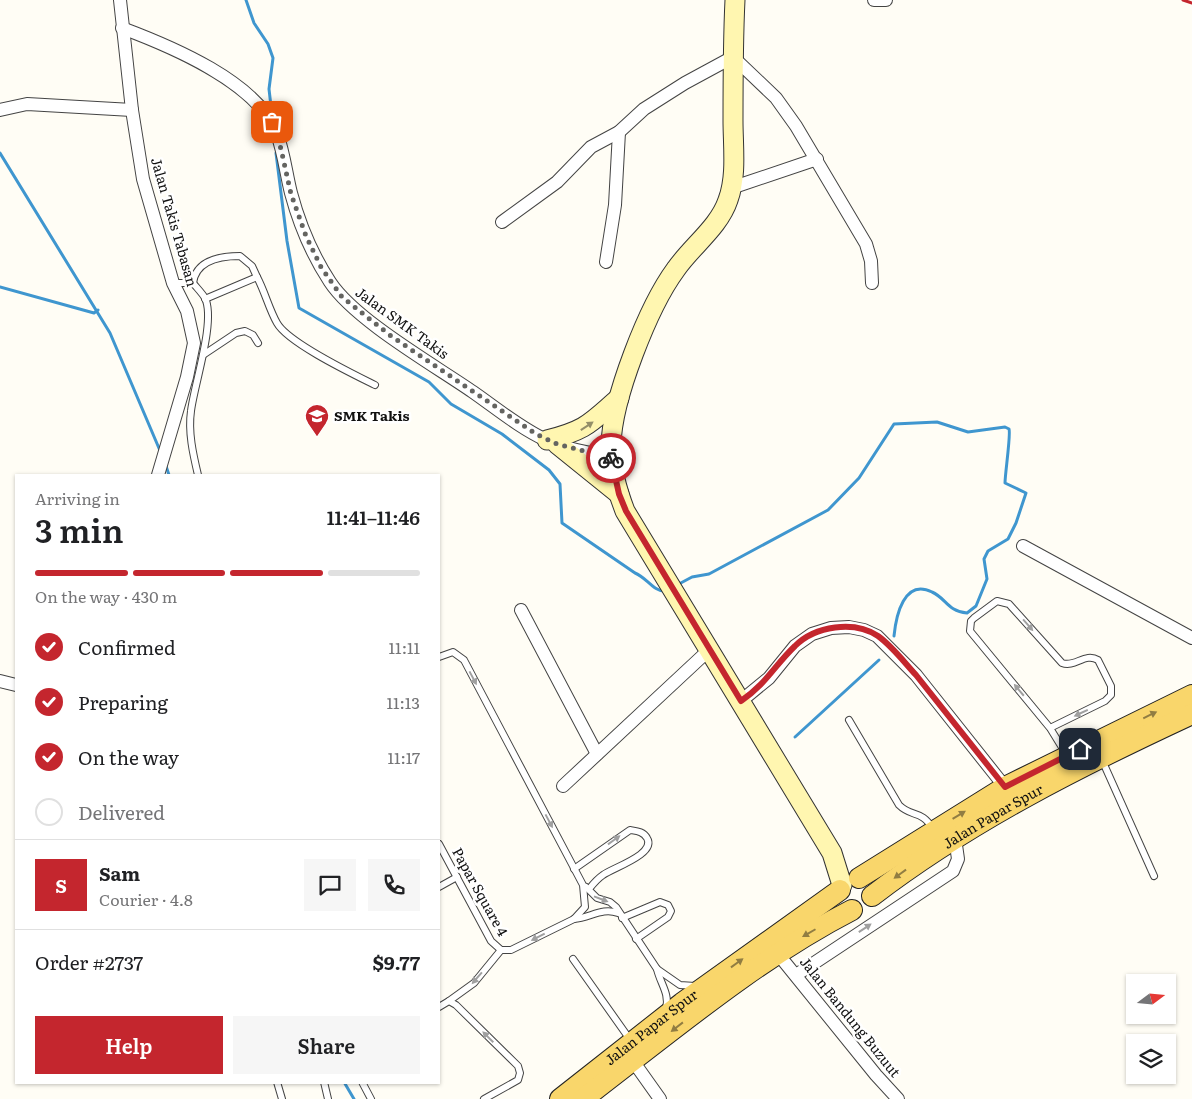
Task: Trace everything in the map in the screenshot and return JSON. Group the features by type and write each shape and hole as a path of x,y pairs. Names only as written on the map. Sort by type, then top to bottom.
{"main road":[{"path":"735,0 732,188 722,212 665,284 650,313 619,398 612,428 611,457 619,494 626,511 832,854 839,856 849,883 840,900 852,910"},
{"path":"552,442 580,431 619,398"},
{"path":"552,442 619,494"},
{"name":"Jalan Papar Spur","path":"560,1099 632,1051 663,1018 849,883 927,841 1005,787 1192,695"},
{"name":"Jalan Papar Spur","path":"927,841 956,838 1010,804 1100,757 1192,714"},
{"path":"583,1099 632,1051 804,936 852,910 867,906 872,896 927,841"},
{"path":"849,883 867,882 872,896"}],"street":[{"name":"Jalan Takis Tabasan","path":"120,0 132,110 143,179 173,283 187,311 194,343 187,377 159,472"},
{"path":"874,0 886,0"},
{"name":"Jalan SMK Takis","path":"122,28 171,47 202,64 227,80 265,112 277,133 291,194 306,236 321,267 342,297 391,336 552,442 581,452 611,457"},
{"path":"502,222 557,182 591,147 619,132 644,109 705,70 733,57 776,98 817,159 866,244 871,261 872,283"},
{"path":"0,110 27,104 132,110"},
{"path":"606,262 615,205 619,132"},
{"path":"732,188 817,159"},
{"path":"1023,546 1192,638"},
{"path":"521,610 597,754"},
{"path":"741,701 769,678 795,646 812,634 831,628 849,627 864,630 878,636 916,675 1005,787"},
{"path":"563,786 710,649"},
{"path":"0,681 15,685"},
{"path":"796,975 953,871 958,859 956,838"},
{"name":"Jalan Bandung Buzuut","path":"778,954 876,1075 898,1099"},
{"path":"632,1051 660,1099"}],"lane":[{"path":"198,474 192,450 190,413 203,355 208,313 205,299 193,283 194,274 210,260 226,256 240,256 252,266 278,324 286,332 312,351 375,385"},
{"path":"205,299 257,277"},
{"path":"173,283 193,283"},
{"path":"203,355 236,334 245,331 253,336 258,343"},
{"path":"1050,728 1105,702 1111,695 1111,686 1098,660 1090,657 1069,665 1062,663 1009,604 997,600 970,621 970,631 1050,728 1067,755"},
{"path":"440,657 453,652 464,660 574,869 586,887 597,898 613,904 657,969 667,999 663,1018"},
{"path":"850,720 900,805 904,810 924,816 927,841"},
{"path":"1100,757 1154,876"},
{"path":"574,869 630,830 639,831 646,837 648,842 641,856 603,874 586,887 585,907 574,919"},
{"name":"Papar Square 4","path":"440,846 491,941 501,950"},
{"path":"440,887 457,877"},
{"path":"440,1006 474,983 501,950 511,950 574,919 607,910 620,915 660,902 668,905 671,911 668,917 636,939"},
{"path":"573,959 632,1051"},
{"path":"657,969 680,985 705,986"},
{"path":"449,1001 518,1066 520,1073 518,1080 484,1099"},
{"path":"278,1084 282,1099"},
{"path":"324,1084 328,1099"},
{"path":"363,1084 371,1099"}],"waterway":[{"path":"246,0 254,23 268,44 273,58 269,89 272,115"},
{"path":"0,153 110,333 161,453"},
{"path":"276,153 287,241 299,308 429,382 451,404 502,434 549,470 560,484 562,523 657,589 665,591"},
{"path":"0,287 94,313 98,310"},
{"path":"677,585 692,577 709,574 828,510 859,478 894,424 937,422 968,432 1005,427 1009,429 1005,483 1026,493 1016,523 1008,539 988,551 984,559 987,579 976,606 967,613 960,612 932,592 922,589 915,590 908,594 903,601 894,636"},
{"path":"166,466 169,474"},
{"path":"795,737 879,660"},
{"path":"345,1084 354,1099"}],"railway":[{"path":"1183,0 1192,3"}],"way so far":[{"path":"272,122 277,133 291,194 306,236 331,284 342,297 391,336 527,429 557,444 581,452 611,458"}],"place":[{"name":"SMK Takis","path":"317,437"}],"route":[{"path":"611,458 619,494 626,511 741,701 769,678 801,641 812,634 831,628 849,627 864,630 878,636 901,659 916,675 1005,787 1080,749"}]}
